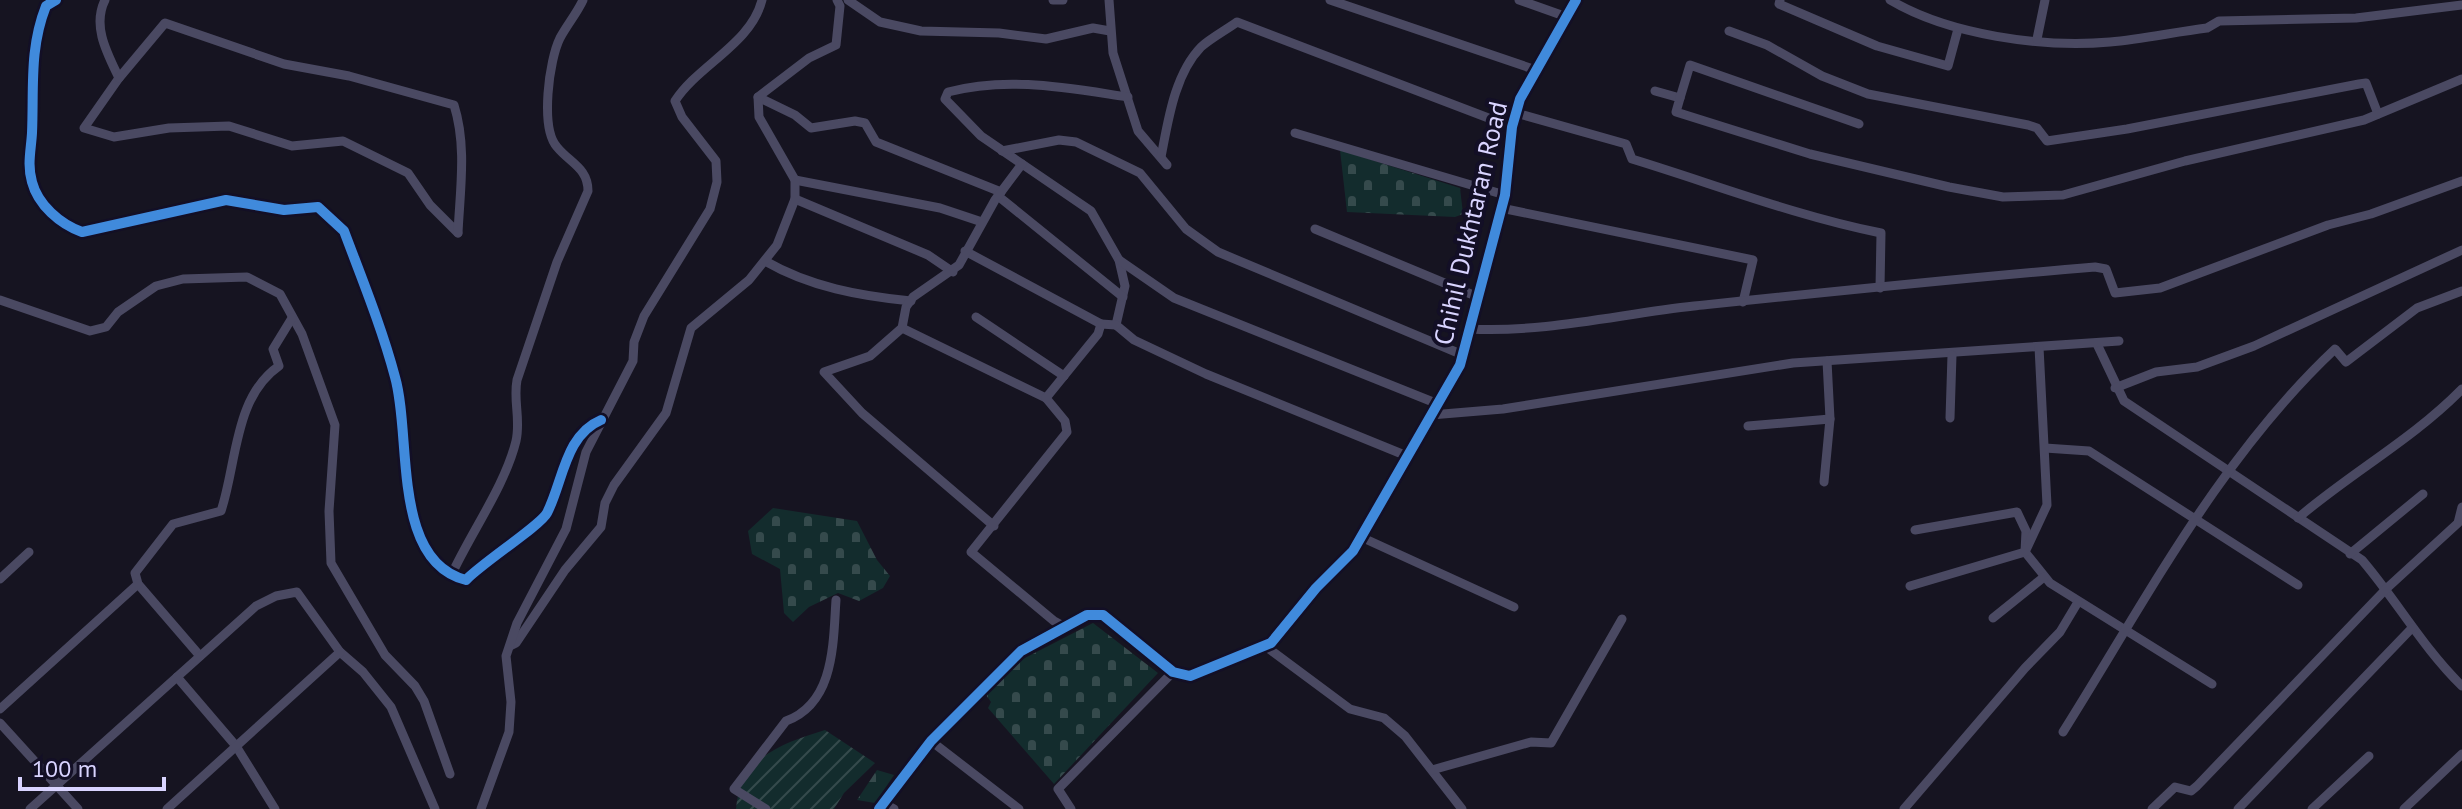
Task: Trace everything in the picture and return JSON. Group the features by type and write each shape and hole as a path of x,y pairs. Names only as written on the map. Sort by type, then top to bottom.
{"street":[{"path":"56,0 46,6 41,18 32,62 29,163 32,184 39,198 62,225 82,232 226,200 284,210 318,207 333,220 344,231 395,377 402,415 409,501 425,550 435,565 451,576 466,580 491,556 546,516 570,453 586,426 601,420"},
{"path":"105,0 98,15 100,30 119,78"},
{"path":"451,576 515,444 519,413 515,397 517,380 557,262 588,191 588,179 580,167 561,152 549,136 547,114 560,38 583,0"},
{"path":"481,809 509,732 511,702 506,656 517,623 566,529 586,452 633,361 634,342 644,316 703,221 717,182 716,161 682,117 675,101 685,84 707,69 759,13 762,0"},
{"path":"758,97 809,58 836,45 837,0"},
{"path":"848,0 880,22 921,31 999,33 1046,39 1093,28 1110,31"},
{"path":"1053,0 1063,0"},
{"path":"1109,0 1113,53 1138,131 1164,161 1171,107 1184,75 1201,48 1237,22 1512,127"},
{"path":"1330,0 1536,70"},
{"path":"1519,0 1567,17"},
{"name":"Chihil Dukhtaran Road","path":"1265,646 1353,551 1463,355 1505,195 1516,113 1536,70 1576,0"},
{"path":"1780,0 1779,4 1877,46 1948,66 1958,29"},
{"path":"1890,0 1958,29 2002,38 2109,42 2207,28 2219,21 2356,18 2462,5"},
{"path":"2037,39 2045,0"},
{"path":"165,23 284,64 349,76 454,105 460,124 462,152 458,233 430,205 408,173 343,141 292,146 229,126 169,128 114,137 84,128 119,78 165,23"},
{"path":"1729,31 1767,45 1822,76 1868,94 2028,125 2037,128 2047,141 2127,129 2366,83 2378,114"},
{"path":"1859,124 1690,65 1676,112 1810,154 2003,197 2063,195 2185,161 2364,120 2462,79"},
{"path":"1116,325 1123,297 1119,260 1091,211 981,136 945,99 948,92 971,86 1041,84 1128,97"},
{"path":"1655,91 1680,98"},
{"path":"510,646 516,643 565,570 601,527 605,503 614,485 666,413 691,328 749,280 777,245 795,199 795,180 759,117 758,97"},
{"path":"758,97 795,115 811,128 855,121 865,123 876,142 1000,194 1123,297"},
{"path":"1516,113 1626,144 1632,159 1699,178 1809,217 1881,233 1880,288"},
{"path":"1295,133 1505,195"},
{"path":"1002,151 1059,140 1076,142 1140,173 1186,229 1218,252 1463,355"},
{"path":"994,526 862,413 824,372 870,356 902,328 911,301 953,272 982,222 1022,164"},
{"path":"795,180 940,208 982,222"},
{"path":"1470,329 1529,327 2000,273 2101,267 2106,269 2115,293 2148,291 2328,225 2462,181"},
{"path":"795,199 928,255 953,272"},
{"path":"1501,208 1753,260 1743,302"},
{"path":"1315,229 1478,297"},
{"path":"2115,388 2156,372 2197,367 2254,346 2462,250"},
{"path":"965,251 1101,324 1116,325 1134,340 1206,374 1407,456"},
{"path":"1119,260 1174,298 1438,404"},
{"path":"765,261 791,276 828,287 863,296 911,301"},
{"path":"0,300 90,331 106,327 118,312 156,286 198,278 247,277 274,288 302,334 335,425 329,511 331,563 385,655 419,693 450,774"},
{"path":"2063,732 2229,468 2292,390 2335,349 2346,362 2417,308 2462,291"},
{"path":"976,317 1064,376"},
{"path":"200,656 138,584 135,573 173,524 221,511 231,481 238,429 258,389 279,366 273,349 292,318"},
{"path":"1046,398 1098,334 1101,324"},
{"path":"902,328 1046,398 1065,421 1067,432 971,552 1065,627"},
{"path":"1431,415 1503,409 1694,378 1827,361 1952,355 2119,341"},
{"path":"2097,344 2115,388 2124,401 2156,425 2229,468 2362,560 2412,628 2462,686"},
{"path":"1910,586 2025,552 2047,505 2039,347"},
{"path":"1950,418 1952,355"},
{"path":"1824,482 1830,419 1827,361"},
{"path":"2298,518 2429,422 2462,389"},
{"path":"1748,426 1830,419"},
{"path":"2045,448 2089,451 2298,585"},
{"path":"2350,554 2423,494"},
{"path":"2152,809 2170,789 2175,787 2191,791 2197,786 2386,589 2458,523 2462,507"},
{"path":"1915,530 2017,512 2026,531 2025,552 2044,577 2078,602 2212,684"},
{"path":"1361,537 1514,607"},
{"path":"0,579 29,552"},
{"path":"1993,618 2044,577"},
{"path":"0,709 138,584"},
{"path":"30,809 256,606 276,596 297,592 340,652 363,672 391,707 435,809"},
{"path":"766,809 734,789 786,721 798,716 818,695 831,668 836,600"},
{"path":"1904,809 2025,668 2060,632 2078,602"},
{"path":"894,809 881,806 931,741 1021,651 1087,615 1103,615 1173,672 1190,676 1265,646 1350,709 1384,718 1432,770 1462,809"},
{"path":"1432,770 1531,742 1551,743 1622,619"},
{"path":"2238,809 2412,628"},
{"path":"167,809 340,652"},
{"path":"1071,809 1058,789 1173,672"},
{"path":"177,677 236,746 275,809"},
{"path":"0,723 78,809"},
{"path":"931,741 1019,809"},
{"path":"2404,809 2462,754"},
{"path":"2312,809 2369,756"}],"green space":[{"path":"1340,150 1460,188 1463,214 1455,217 1347,212"},
{"path":"773,508 857,521 877,560 890,576 883,588 859,601 838,593 809,607 793,622 784,613 780,569 752,554 748,531"},
{"path":"1093,623 1158,673 1054,784 988,708 991,702 986,695 1023,659"},
{"path":"825,730 875,763 844,793 834,809 736,809 739,791 746,777 766,755"},
{"path":"877,770 894,775 875,803 857,800"}],"cycle path":[{"path":"56,0 46,6 35,53 30,164 32,182 39,198 58,219 82,232 226,200 284,210 318,207 344,231 378,322 400,402 415,523 426,549 442,568 466,580 542,519 572,448 589,427 601,420"},
{"path":"879,809 931,741 1021,651 1087,615 1103,615 1173,672 1190,676 1271,643 1316,588 1353,551 1460,365 1505,195 1512,127 1520,99 1576,0"}]}
